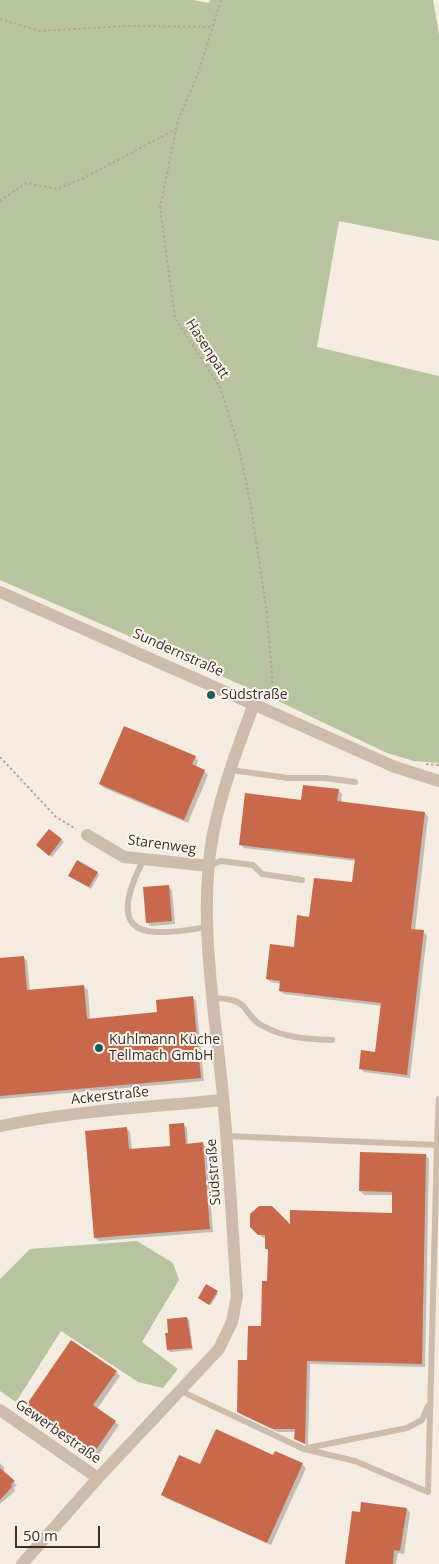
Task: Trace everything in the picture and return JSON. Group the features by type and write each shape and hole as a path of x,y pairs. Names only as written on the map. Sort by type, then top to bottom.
{"street":[{"name":"Sundernstraße","path":"0,592 395,767 433,775 439,780"},
{"name":"Südstraße","path":"22,1564 98,1478 219,1349 232,1322 237,1296 207,900 213,834 231,770 254,704"},
{"name":"Starenweg","path":"87,835 124,856 209,866"},
{"name":"Ackerstraße","path":"0,1126 22,1121 223,1100"},
{"name":"Gewerbestraße","path":"0,1410 98,1478"}],"lane":[{"path":"231,770 288,778 325,778 355,782"},
{"path":"144,859 130,889 127,906 128,917 134,925 142,930 157,932 208,927"},
{"path":"209,866 221,861 229,862 253,866 262,874 302,880"},
{"path":"213,998 234,1000 244,1006 256,1021 274,1032 297,1038 332,1040"},
{"path":"181,1389 187,1394 304,1449 355,1462 428,1492 429,1402 439,1099"},
{"path":"226,1136 437,1145"},
{"path":"304,1449 407,1428 422,1420 429,1402"}],"path":[{"name":"Hasenpatt","path":"221,0 198,74 178,120 160,208 175,318 221,389 240,452 251,508 267,614 275,706 273,713"},
{"path":"0,19 39,31 127,26 213,27"},
{"path":"0,201 26,183 57,189 66,186 176,130"},
{"path":"0,757 56,818 87,835"}],"green space":[{"path":"0,0 192,0 209,3 210,0 433,0 439,34 439,241 339,221 317,347 439,376 439,763 414,761 387,753 276,700 0,580"},
{"path":"137,1241 173,1263 179,1280 142,1342 178,1369 163,1388 138,1382 61,1331 16,1402 0,1391 0,1279 30,1249"}],"building":[{"path":"124,726 196,756 192,764 205,770 184,820 99,784"},
{"path":"303,785 339,789 337,801 425,812 411,929 424,930 407,1075 359,1069 361,1050 375,1052 381,1003 279,991 280,981 266,979 270,944 294,947 297,915 309,917 314,878 352,882 355,859 239,845 245,793 301,800"},
{"path":"49,829 62,839 49,856 36,845"},
{"path":"77,860 98,872 89,887 68,876"},
{"path":"169,885 172,921 146,923 143,887"},
{"name":"Kuhlmann Küche Tellmach GmbH","path":"24,956 27,990 84,985 87,1019 157,1012 156,1000 193,996 201,1078 0,1096 0,958"},
{"path":"184,1123 186,1144 203,1142 210,1229 94,1238 85,1131 127,1127 129,1149 170,1146 169,1124"},
{"path":"360,1152 426,1154 422,1364 307,1361 305,1444 294,1439 295,1429 273,1429 237,1412 238,1360 247,1360 248,1326 261,1326 262,1281 267,1281 268,1249 265,1249 265,1235 258,1235 250,1227 250,1214 259,1206 272,1206 290,1224 290,1210 392,1213 392,1192 359,1191"},
{"path":"206,1284 218,1291 209,1305 198,1298"},
{"path":"187,1317 192,1348 167,1350 165,1333 168,1333 167,1319"},
{"path":"71,1340 117,1371 93,1405 116,1421 93,1454 25,1407"},
{"path":"216,1429 273,1455 275,1451 303,1463 267,1543 161,1495 179,1455 200,1464"},
{"path":"0,1468 15,1481 0,1500"},
{"path":"361,1502 407,1508 400,1551 394,1550 393,1564 345,1564 352,1511 360,1512"}],"place":[{"name":"Südstraße","path":"211,695"},
{"name":"Kuhlmann Küche Tellmach GmbH","path":"99,1048"}]}
